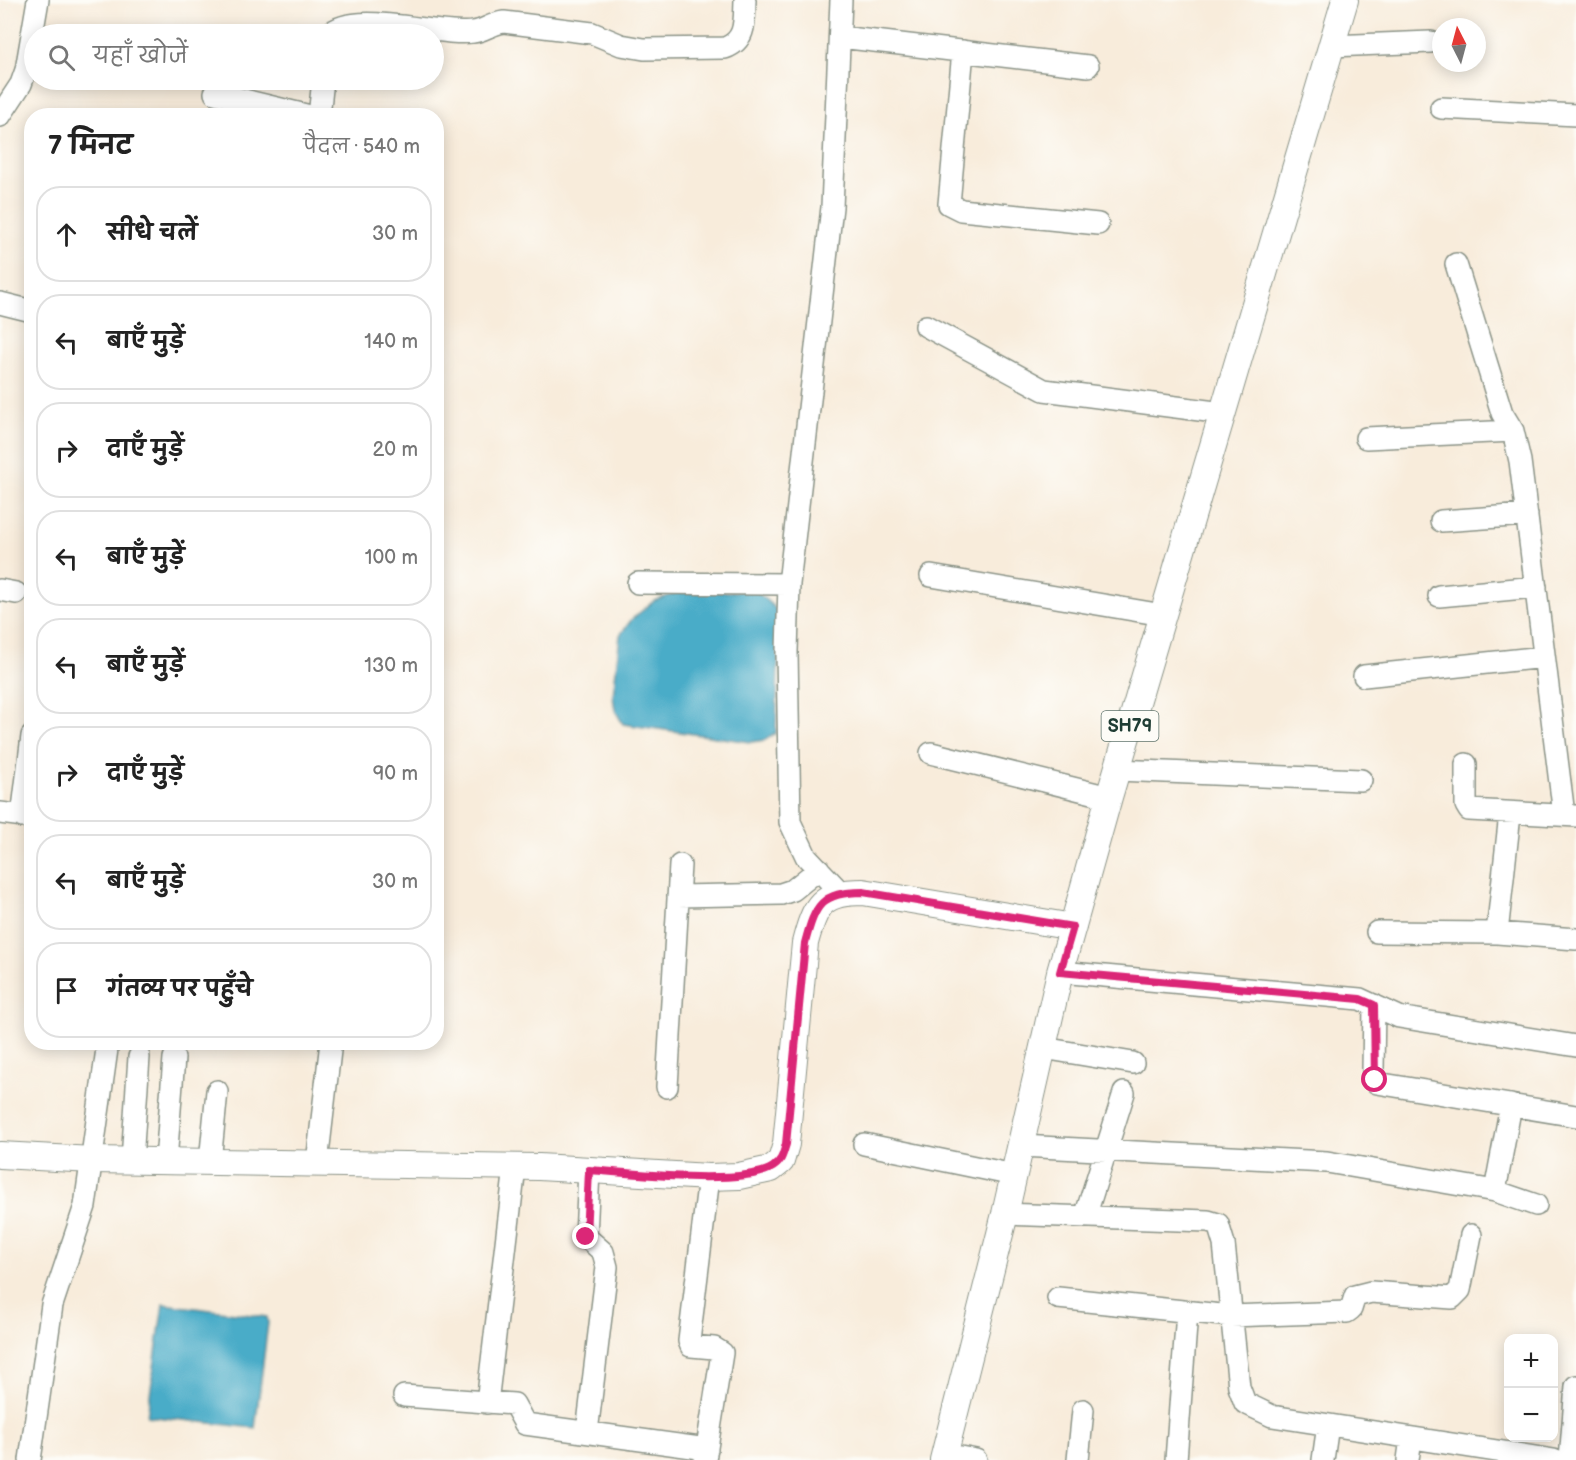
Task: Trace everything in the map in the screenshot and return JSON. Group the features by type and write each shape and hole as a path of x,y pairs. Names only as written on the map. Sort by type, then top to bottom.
{"main road":[{"name":"SH79","path":"943,1457 1005,1214 1060,972 1109,797 1345,0"},
{"path":"0,1155 93,1160 515,1167 709,1177 739,1176 771,1169 781,1161 786,1144 805,943 812,916 822,900 840,892 863,892 1073,927"}],"street":[{"path":"34,24 38,0"},
{"path":"444,30 472,32 493,23 504,22 592,33 621,45 644,49 725,48 735,44 743,30 745,0"},
{"path":"840,0 832,207 789,584 786,652 790,822 806,856 840,892"},
{"path":"840,37 1088,66"},
{"path":"1331,46 1431,42"},
{"path":"963,51 949,204 961,210 1098,224"},
{"path":"0,116 24,76"},
{"path":"320,108 322,90"},
{"path":"215,93 277,108"},
{"path":"1441,108 1576,115"},
{"path":"1456,264 1502,413 1513,431 1527,515 1544,657 1570,816 1469,810 1466,805 1466,764"},
{"path":"0,303 24,309"},
{"path":"926,326 1044,390 1222,413"},
{"path":"1366,438 1513,431"},
{"path":"1441,521 1527,515"},
{"path":"931,576 1163,615"},
{"path":"638,583 789,584"},
{"path":"1439,596 1536,587"},
{"path":"1364,676 1544,657"},
{"path":"932,753 1109,797"},
{"path":"1117,770 1361,780"},
{"path":"0,813 24,817"},
{"path":"1497,933 1510,814"},
{"path":"667,1087 680,865"},
{"path":"678,896 781,894 793,890 819,869"},
{"path":"1377,932 1497,933 1576,939"},
{"path":"1060,972 1345,997 1374,1005 1399,1017 1576,1046"},
{"path":"1374,1005 1373,1071 1377,1083 1576,1116"},
{"path":"1043,1048 1133,1063"},
{"path":"30,1460 52,1305 82,1218 93,1160 107,1050"},
{"path":"317,1163 330,1050"},
{"path":"132,1160 139,1057"},
{"path":"166,1161 174,1058"},
{"path":"210,1162 217,1091"},
{"path":"1085,1217 1124,1093"},
{"path":"1495,1191 1511,1105"},
{"path":"864,1144 1014,1174"},
{"path":"1021,1146 1327,1162 1495,1191 1536,1205"},
{"path":"487,1403 515,1167"},
{"path":"587,1431 607,1267 603,1252 586,1237 589,1170"},
{"path":"404,1396 514,1404 525,1424 587,1431 706,1455 722,1353 714,1348 691,1346 689,1341 709,1177"},
{"path":"1005,1214 1208,1221 1218,1224 1224,1244 1239,1387 1245,1403 1272,1416 1554,1460"},
{"path":"1058,1298 1231,1316 1347,1312 1351,1309 1355,1296 1371,1292 1452,1298 1460,1290 1471,1235"},
{"path":"1176,1460 1187,1312"},
{"path":"1570,1460 1576,1386"},
{"path":"1078,1460 1083,1410"},
{"path":"1323,1460 1328,1425"},
{"path":"1408,1460 1411,1438"},
{"path":"943,1457 976,1460"}],"water":[{"path":"756,591 776,609 778,664 776,733 765,740 751,742 623,724 615,710 613,696 620,635 632,619 654,601 677,593"},
{"path":"163,1304 267,1317 255,1428 147,1416"}],"route":[{"path":"586,1237 589,1170 709,1177 739,1176 771,1169 781,1161 786,1144 805,943 812,916 822,900 840,892 863,892 1073,927 1060,972 1360,999 1374,1005 1373,1071 1375,1080"}]}
